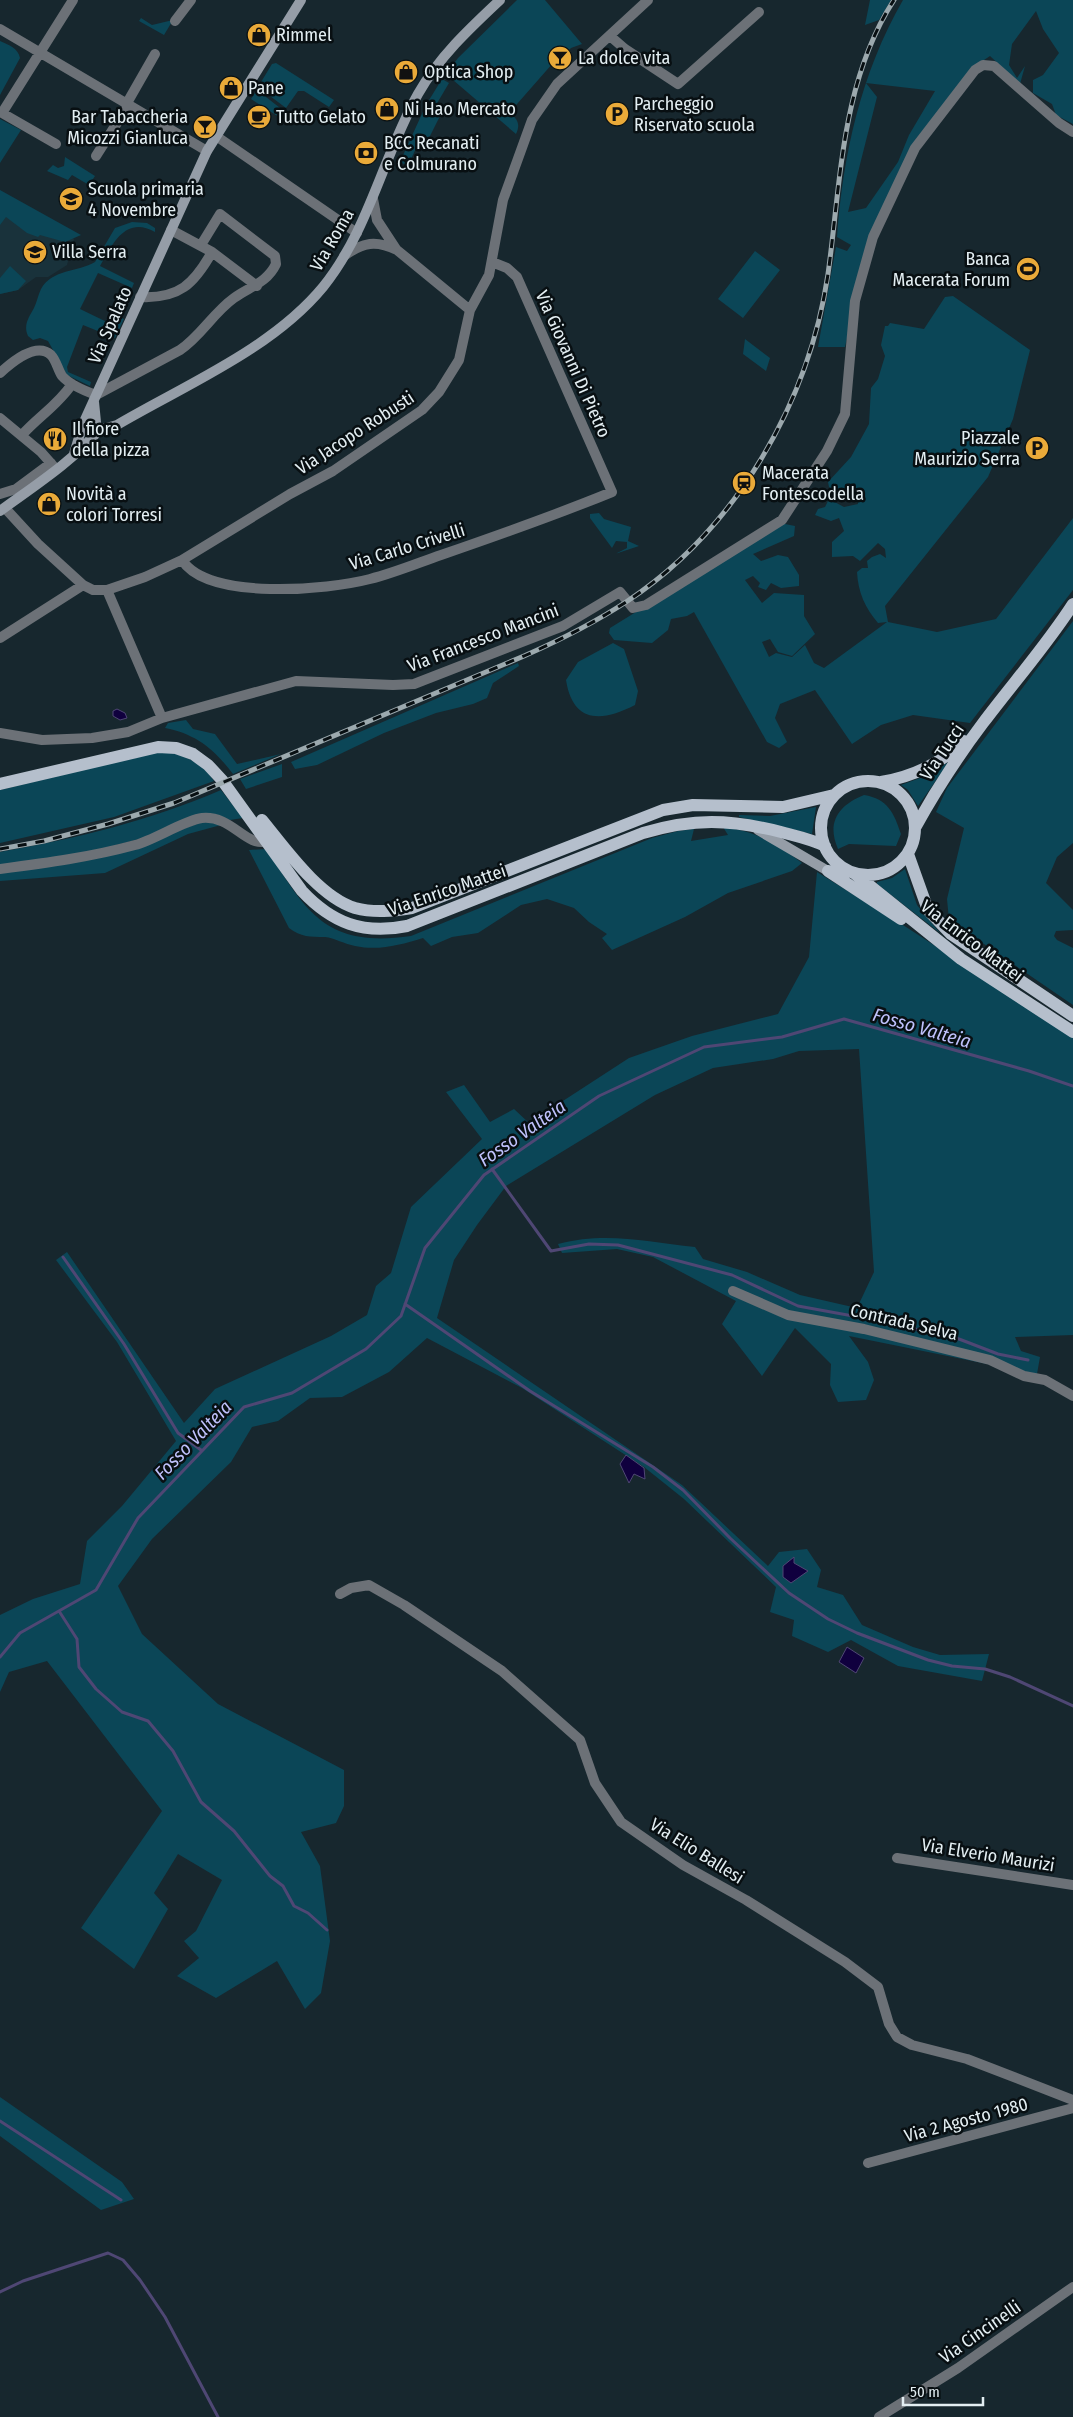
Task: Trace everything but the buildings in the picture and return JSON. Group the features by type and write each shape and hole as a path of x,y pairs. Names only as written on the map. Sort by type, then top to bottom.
{"main road":[{"name":"Via Spalato","path":"74,455 83,424 95,403 140,297 207,151 301,0"},
{"name":"Via Roma","path":"3,510 54,466 74,455 96,435 117,425 275,333 324,286 357,233 406,119 426,80 448,50 500,0"},
{"name":"Via Spalato","path":"95,403 96,435"},
{"path":"95,403 103,419 117,425"},
{"path":"982,724 1060,624 1073,604"},
{"name":"Via Tucci","path":"880,782 908,776 934,764 957,748 982,724"},
{"name":"Via Tucci","path":"916,826 936,790 982,724"},
{"name":"Via Enrico Mattei","path":"0,777 89,758 155,740 166,739 183,743 203,753 212,762 323,890 348,905 384,912 412,908 663,810 693,806 783,807 834,795"},
{"name":"Via Enrico Mattei","path":"0,784 145,749 176,748 192,754 208,764 267,841 302,891 316,906 345,923 379,930 407,926 643,833 673,824 724,821 748,825 813,840 826,850"},
{"path":"748,825 810,859 834,868 866,875 883,873 897,866 908,854 914,840 916,826 914,812 907,799 894,787 880,782 860,781 850,784 834,795 828,803 821,820 822,838 826,850 834,868 961,959"},
{"name":"Via Enrico Mattei","path":"908,854 928,910 940,924 965,944 1073,1016"},
{"name":"Via Enrico Mattei","path":"854,873 961,959 1073,1032"}],"street":[{"path":"56,144 2,113 73,0"},
{"path":"177,21 191,0"},
{"name":"Via Jacopo Robusti","path":"106,590 145,577 182,560 290,494 333,471 422,410 439,392 459,360 470,310 489,275 503,200 532,120 557,84 648,0"},
{"path":"610,36 625,49 678,84 759,12"},
{"path":"0,29 42,52 207,151"},
{"path":"96,156 156,56"},
{"name":"Via Francesco Mancini","path":"0,733 42,740 92,738 128,732 162,718 296,681 394,685 414,684 563,626 620,592 632,608 646,605 782,520 827,451 845,414 855,301 873,237 915,148 975,70 983,65 994,66 1072,131"},
{"path":"216,136 357,233"},
{"path":"373,199 377,220 397,250"},
{"path":"0,373 32,351 41,351 51,355 63,376 95,403 193,342 214,316 233,298 257,286 273,271 276,264 275,256 220,214 201,245"},
{"path":"171,230 212,252 257,286"},
{"path":"344,256 355,248 372,242 386,244 397,250 470,310"},
{"path":"140,297 166,296 181,291 204,267 212,252"},
{"name":"Via Giovanni Di Pietro","path":"492,262 506,268 517,277 612,492"},
{"path":"22,435 39,416 52,409 72,384"},
{"path":"0,418 22,435 54,466 16,489 0,494"},
{"name":"Via Carlo Crivelli","path":"182,560 187,568 204,579 260,590 369,580 491,538 612,492"},
{"path":"3,510 83,585 93,590 106,590 162,718"},
{"path":"0,638 83,585"},
{"path":"0,869 87,857 138,844 199,818 225,821 253,842 267,841"},
{"name":"Contrada Selva","path":"733,1291 788,1315 864,1328 990,1360 1024,1376 1045,1380 1070,1394"},
{"name":"Via Elio Ballesi","path":"340,1594 351,1588 369,1586 404,1605 502,1671 580,1740 595,1783 620,1822 683,1865 746,1900 845,1962 878,1987 890,2024 897,2037 912,2045 967,2059 1073,2100"},
{"name":"Via Elverio Maurizi","path":"897,1858 1073,1885"},
{"name":"Via 2 Agosto 1980","path":"868,2163 1073,2108"},
{"name":"Via Cincinelli","path":"878,2417 958,2368 1073,2287"}],"shaded area":[{"path":"517,0 545,0 582,44 571,48 565,54 559,48 547,58 553,63 510,112 518,122 516,134 446,74 458,58"},
{"path":"870,0 891,0 879,20 865,25"},
{"path":"903,0 1073,0 1073,124 1056,115 1052,104 1033,93 1033,80 1043,75 1059,53 1043,29 1036,11 1012,44 1009,65 1017,78 1025,66 1020,84 990,56 975,66 916,139 870,236 845,347 818,347 836,247 847,251 851,245 837,237 844,175 856,115 866,83 876,56","holes":["866,83 935,91 909,135 898,162 866,208 848,212 877,97"]},
{"path":"141,18 152,25 173,20 164,35 139,21"},
{"path":"0,41 15,49 20,58 0,95"},
{"path":"276,63 334,100 329,107 304,91 298,91 286,108 258,87 272,64"},
{"path":"442,79 449,83 436,105 435,114 440,116 425,146 417,146 408,166 400,162 426,105"},
{"path":"257,90 284,111 279,117 251,99"},
{"path":"0,119 21,130 0,163"},
{"path":"65,157 95,176 89,185 72,175 68,180 47,171 53,165 58,168 64,166"},
{"path":"0,190 81,235 65,242 27,233 6,217 0,225"},
{"name":"Villa Serra","path":"0,195 74,239 67,265 48,277 36,277 18,290 0,294"},
{"path":"132,222 147,223 155,228 155,232 135,227 128,230 109,249 100,266 134,283 132,288 98,273 80,309 111,324 115,314 124,319 115,338 83,325 67,367 68,372 91,382 90,386 67,375 48,341 40,338 33,340 28,336 27,321 41,289 46,283 58,274 95,262 115,228"},
{"path":"755,251 780,270 743,318 718,299"},
{"path":"10,266 26,281 18,290 0,294 0,278"},
{"path":"953,296 1030,350 1013,419 988,477 885,606 888,622 937,632 996,619 1073,518 1073,590 970,723 913,715 881,725 852,744 815,690 780,704 775,718 787,742 779,748 767,742 694,612 687,616 671,619 668,630 652,643 614,640 609,633 610,628 780,523 795,526 794,536 753,554 761,561 778,555 788,557 799,575 799,586 781,588 771,583 766,590 758,587 760,583 753,576 745,580 762,603 774,593 804,595 804,616 815,634 792,656 778,652 770,639 762,642 769,657 776,653 792,657 805,645 814,663 824,668 887,622 878,623 869,612 861,593 857,572 862,568 868,568 867,561 872,557 880,554 886,558 885,549 878,543 860,561 853,556 832,557 832,542 844,531 839,518 831,521 815,515 818,509 825,507 829,499 844,507 858,504 857,493 849,490 843,498 829,487 828,482 851,457 869,424 871,388 878,379 885,356 881,345 885,326 888,326 890,323 924,329 945,297"},
{"path":"745,339 770,358 766,371 743,354"},
{"path":"599,513 604,519 631,527 628,541 639,546 615,554 627,548 627,542 616,541 612,548 590,518 590,514"},
{"path":"1073,621 1073,843 1057,857 1046,883 1073,910 1073,930 1056,931 1054,936 1057,940 1073,948 1073,1005 949,920 947,899 964,828 936,812 947,788"},
{"path":"613,643 624,649 638,691 635,705 623,711 601,716 582,712 575,705 566,680 578,662"},
{"path":"518,663 519,666 493,683 487,698 473,704 436,713 384,733 317,765 295,769 291,762"},
{"path":"117,709 125,713 127,718 120,720 113,716 113,711"},
{"path":"186,720 193,729 215,734 237,764 281,754 233,774 219,757 203,744 186,734 165,728 168,723"},
{"path":"161,751 177,754 191,760 204,769 214,781 114,817 0,843 0,790"},
{"path":"949,762 918,806 908,790 901,785 920,778"},
{"path":"282,764 282,777 246,789 240,779"},
{"path":"221,790 243,818 230,820 223,817 86,853 0,867 0,852 57,841 140,820"},
{"path":"864,795 879,800 893,813 901,834 896,846 849,844 838,849 833,831 837,816 848,804"},
{"path":"816,807 812,834 739,817 739,815 770,816"},
{"path":"206,821 221,825 188,834 105,873 0,881 0,873 95,858"},
{"path":"723,827 746,832 765,839 802,863 792,871 728,893 685,917 612,950 602,938 607,934 589,922 574,908 547,899 521,905 478,933 452,937 431,946 423,938 398,945 373,948 355,946 325,937 302,935 289,928 249,850 267,849 295,892 322,921 339,931 359,937 382,938 411,936 652,838 694,829 691,841 728,835"},
{"path":"905,869 917,905 940,933 877,884 877,882 892,878"},
{"path":"817,872 1073,1035 1073,1335 1015,1337 1021,1351 1040,1357 1037,1374 849,1336 868,1362 874,1380 866,1400 838,1402 830,1385 831,1364 795,1328 762,1376 722,1324 736,1301 653,1257 617,1249 562,1253 558,1244 593,1238 626,1239 695,1247 703,1259 747,1272 800,1295 857,1308 874,1272 859,1049 799,1051 773,1059 713,1068 655,1095 506,1186 454,1260 437,1318 682,1485 768,1566 779,1552 807,1549 821,1570 817,1587 843,1595 862,1625 913,1647 940,1655 989,1654 982,1681 898,1666 851,1640 828,1652 792,1636 794,1620 770,1612 776,1587 684,1499 644,1467 522,1388 427,1338 389,1372 342,1397 310,1398 278,1421 252,1427 231,1462 152,1539 118,1586 142,1634 218,1704 344,1770 344,1806 336,1823 301,1832 320,1866 330,1941 321,1993 305,2009 277,1961 216,1998 177,1976 199,1958 184,1941 196,1931 222,1880 178,1854 154,1893 168,1909 134,1969 81,1928 162,1811 47,1661 9,1672 0,1692 0,1615 33,1599 80,1584 87,1541 122,1506 176,1441 117,1342 56,1260 67,1252 184,1423 215,1389 331,1336 367,1315 376,1286 391,1273 411,1207 482,1139 446,1092 464,1085 490,1122 514,1109 529,1123 629,1058 692,1036 778,1014 809,957"},
{"path":"626,1455 644,1468 645,1479 634,1474 629,1483 620,1464"},
{"path":"794,1557 794,1563 808,1571 791,1583 783,1577 783,1566"},
{"path":"847,1647 864,1658 856,1673 839,1662"},
{"path":"0,2097 122,2182 134,2199 101,2210 0,2136"}],"waterway":[{"name":"Fosso Valteia","path":"0,1657 20,1633 96,1590 138,1518 244,1407 292,1393 366,1349 401,1316 425,1248 484,1175 599,1096 704,1047 782,1037 844,1019 1029,1071 1073,1086"},
{"path":"492,1169 551,1251 589,1244 618,1245 732,1275 798,1306 875,1320 959,1339 998,1354 1028,1360"},
{"path":"63,1257 124,1344 178,1433 201,1450"},
{"path":"405,1304 530,1391 653,1467 683,1490 730,1538 789,1593 828,1619 857,1633 928,1660 952,1666 985,1669 1010,1677 1073,1706"},
{"path":"59,1611 77,1639 79,1667 96,1689 122,1712 148,1721 173,1751 201,1802 234,1831 270,1876 283,1886 294,1906 308,1913 327,1930"},
{"path":"0,2121 121,2200"},
{"path":"0,2292 23,2281 108,2253 123,2260 140,2280 165,2317 218,2417"}],"railway":[{"path":"0,849 44,841 108,824 174,803 524,656 551,644 614,610 665,572 701,538 733,500 761,459 785,415 804,369 818,322 828,274 841,168 853,98 863,64 876,32 894,0"}],"place":[{"name":"Rimmel","path":"259,35"},
{"name":"La dolce vita","path":"560,58"},
{"name":"Optica Shop","path":"406,72"},
{"name":"Pane","path":"231,88"},
{"name":"Ni Hao Mercato","path":"387,109"},
{"name":"Parcheggio Riservato scuola","path":"617,114"},
{"name":"Tutto Gelato","path":"259,117"},
{"name":"Bar Tabaccheria Micozzi Gianluca","path":"205,127"},
{"name":"BCC Recanati e Colmurano","path":"366,153"},
{"name":"Scuola primaria 4 Novembre","path":"71,199"},
{"name":"Villa Serra","path":"35,252"},
{"name":"Banca Macerata Forum","path":"1028,269"},
{"name":"Il fiore della pizza","path":"55,439"},
{"name":"Piazzale Maurizio Serra","path":"1037,448"},
{"name":"Macerata Fontescodella","path":"744,483"},
{"name":"Novità a colori Torresi","path":"49,504"}]}
